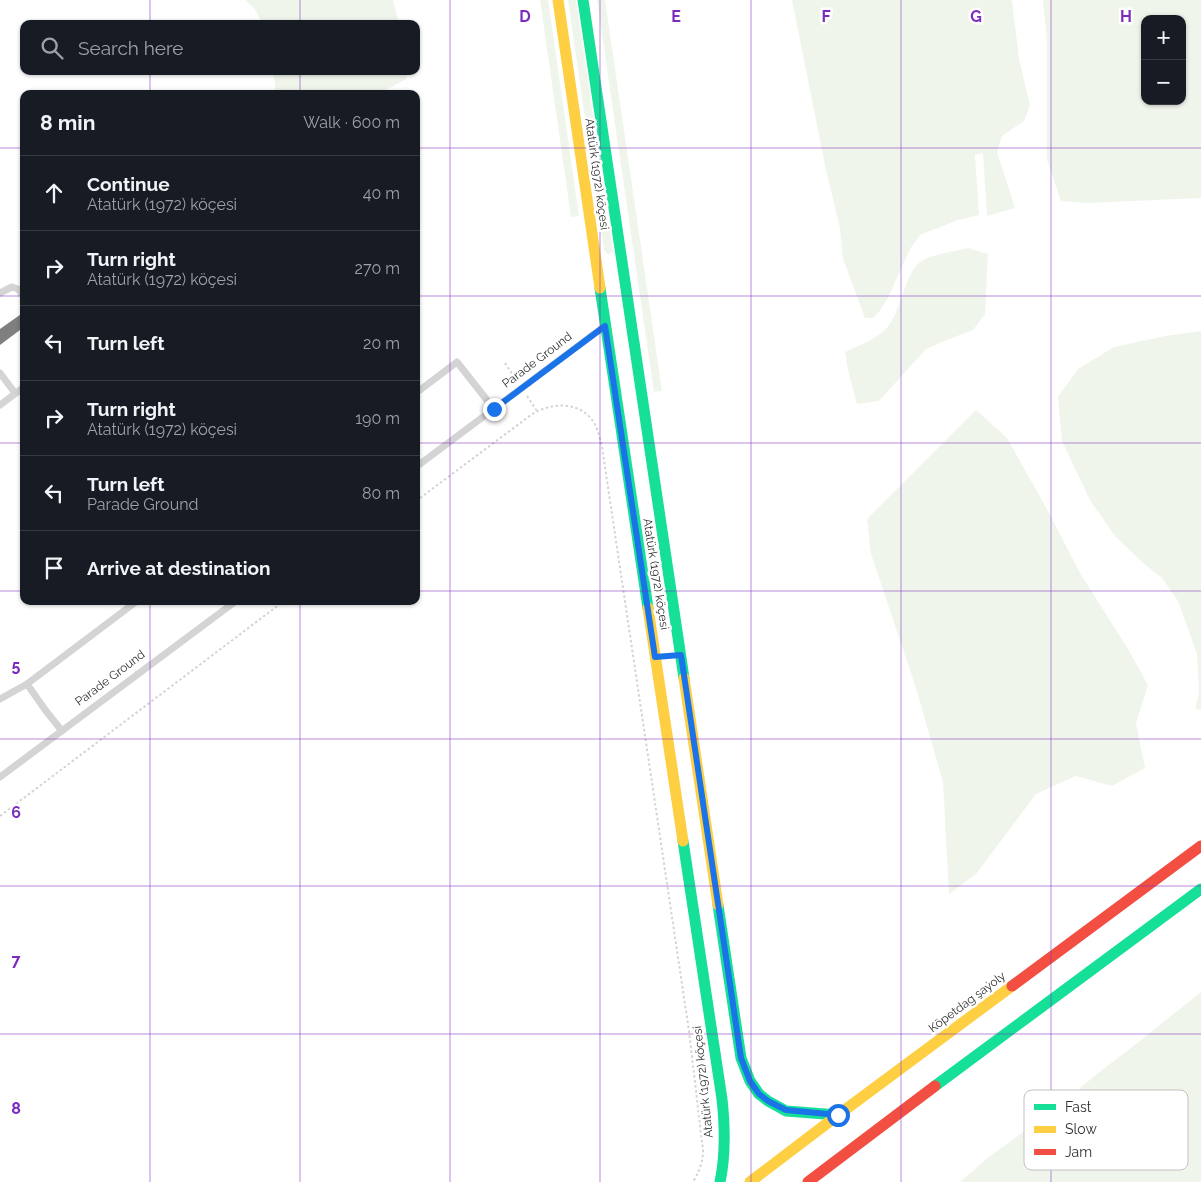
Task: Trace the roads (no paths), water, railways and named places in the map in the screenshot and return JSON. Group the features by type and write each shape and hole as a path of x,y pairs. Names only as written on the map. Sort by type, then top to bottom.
{"street":[{"name":"Atatürk (1972) köçesi","path":"558,0 618,320 668,656 724,1127 724,1168 720,1182"},
{"name":"Atatürk (1972) köçesi","path":"583,0 618,320 668,656 741,1058 750,1081 759,1094 768,1101 786,1110 838,1115"},
{"name":"Köpetdag şaýoly","path":"750,1182 1201,846"},
{"path":"808,1182 1201,889"}],"lane":[{"path":"0,293 12,287 20,292"},
{"name":"Parade Ground","path":"420,464 618,320"},
{"path":"420,390 457,362 494,409"},
{"path":"0,373 16,393"},
{"path":"0,405 20,390"},
{"path":"0,700 27,684 132,605"},
{"name":"Parade Ground","path":"0,777 231,605"},
{"path":"27,684 62,731"}]}
